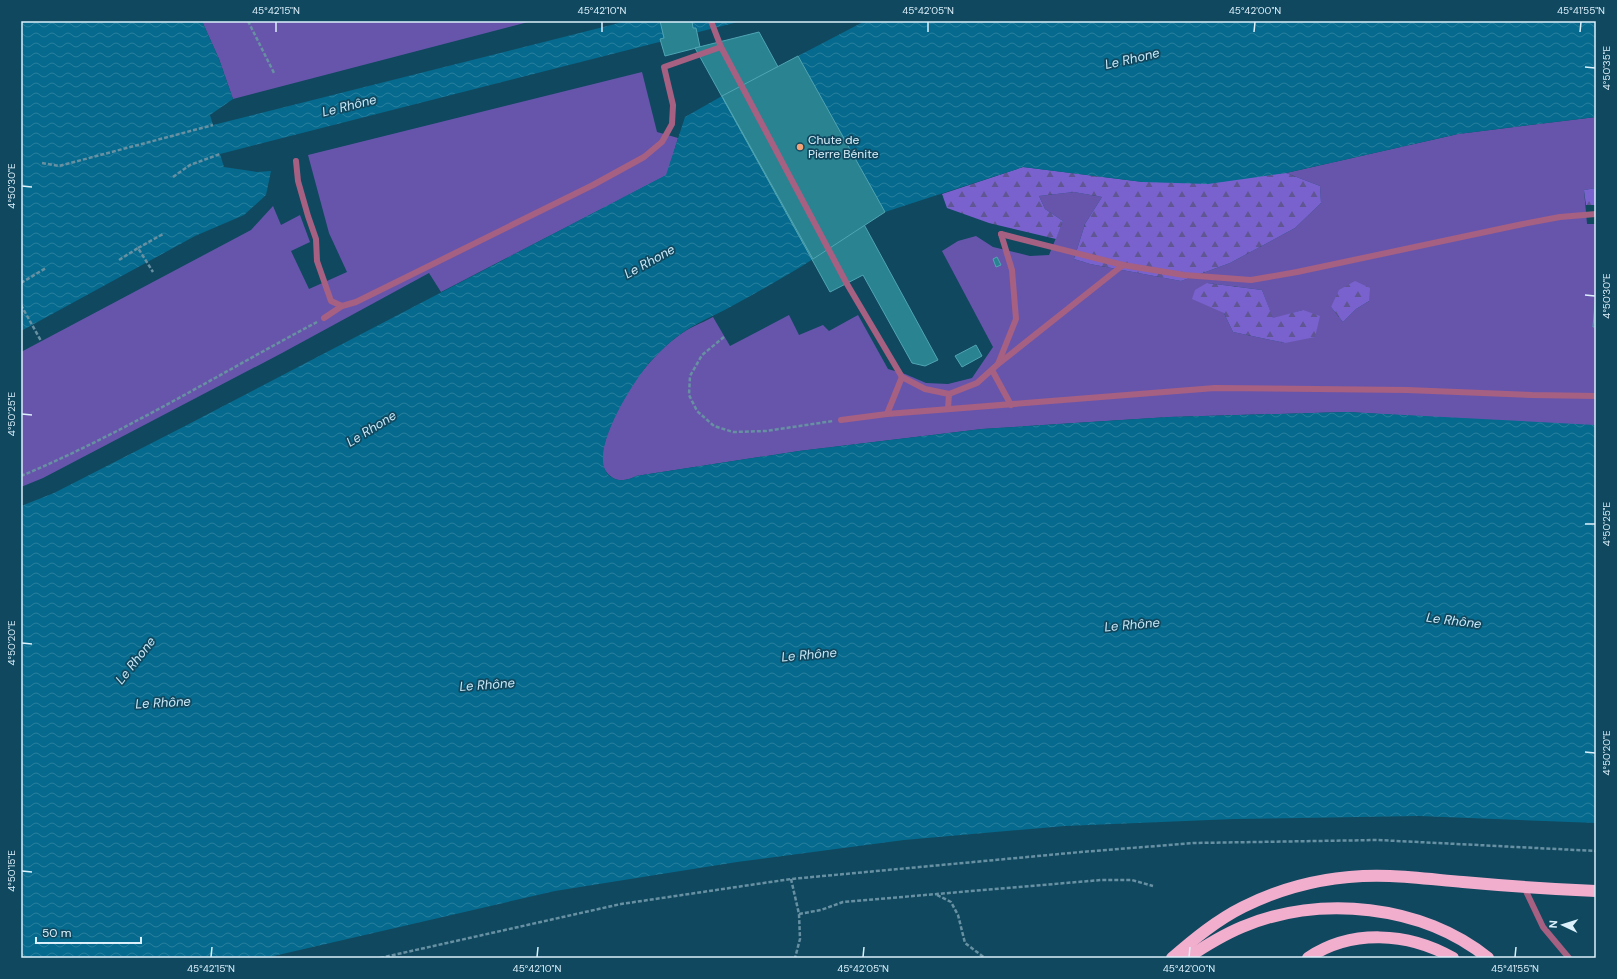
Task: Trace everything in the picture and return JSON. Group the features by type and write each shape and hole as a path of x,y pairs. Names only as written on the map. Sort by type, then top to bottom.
{"highway":[{"path":"1172,958 1198,935 1242,907 1286,890 1310,883 1354,876 1390,876 1524,887 1596,890"},
{"path":"1187,958 1225,935 1262,920 1300,912 1343,909 1393,914 1424,922 1455,936 1488,958"},
{"path":"1308,958 1319,951 1343,941 1367,937 1380,937 1410,942 1436,950 1452,958"}],"lane":[{"path":"710,21 721,48 847,284 902,377 925,389 949,394 977,383 997,365 1123,265"},
{"path":"324,318 342,306 356,302 593,185 644,157 662,142 672,124 673,105 664,67 721,48"},
{"path":"296,161 300,188 316,239 317,261 331,301 342,306"},
{"path":"997,365 1016,319 1012,270 1000,234 1123,265 1184,275 1251,280 1560,217 1596,214"},
{"path":"992,370 1011,405"},
{"path":"887,414 902,377"},
{"path":"841,420 887,414 1215,388 1407,390 1532,396 1596,396"},
{"path":"948,410 949,394"},
{"path":"1524,887 1543,927 1569,958"}],"path":[{"path":"248,21 274,73"},
{"path":"42,163 59,166 213,125"},
{"path":"173,177 190,165 220,154"},
{"path":"120,260 163,234"},
{"path":"138,248 153,272"},
{"path":"21,283 46,268"},
{"path":"21,305 41,341"},
{"path":"21,476 78,451 324,318"},
{"path":"724,337 702,355 690,376 689,395 698,411 714,426 733,432 766,431 841,420"},
{"path":"380,958 620,904 791,879 1194,843 1378,840 1596,851"},
{"path":"791,879 799,914 800,939 795,958"},
{"path":"799,914 821,910 843,902 1101,880 1132,880 1153,886"},
{"path":"936,894 951,902 958,915 965,943 985,958"}],"shaded area":[{"path":"202,21 532,21 233,99 219,59"},
{"path":"642,72 657,132 678,138 667,175 441,292 429,273 282,353 43,478 21,487 21,352 251,230 273,206 281,225 300,215 310,242 291,251 309,289 347,272 329,233 308,155"},
{"path":"1596,117 1596,188 1584,190 1587,224 1596,224 1596,293 1593,327 1596,328 1596,427 1347,412 1169,417 982,429 799,451 636,476 624,480 613,478 604,469 602,460 603,449 609,432 616,414 639,375 658,354 682,333 713,317 730,346 789,315 799,335 823,325 829,331 858,315 888,369 926,383 948,384 972,378 993,347 942,251 958,241 976,236 993,247 1030,256 1049,255 1063,221 1045,209 1039,196 1074,192 1102,197 1085,224 1074,259 1090,264 1181,281 1230,263 1295,228 1321,203 1320,186 1286,173 1458,134","holes":["1207,283 1262,290 1273,319 1303,310 1285,343 1233,332","1369,301 1356,309 1343,322 1331,307"]}],"green space":[{"path":"1023,167 1143,182 1286,173 1320,186 1321,203 1295,228 1230,263 1181,281 1090,264 1074,259 1085,224 1102,197 1074,192 1039,196 1045,209 1063,221 1056,239 989,223 947,208 942,194"},
{"path":"1596,188 1596,205 1586,205 1584,190"},
{"path":"1355,281 1370,288 1369,301 1356,309 1343,322 1331,307 1339,290"},
{"path":"1207,283 1262,290 1273,318 1303,310 1320,316 1315,337 1285,343 1233,332 1224,313 1192,299 1195,290"}],"water":[{"name":"Le Rhône","path":"21,21 202,21 219,59 233,99 210,115 213,125 627,21 742,21 220,154 224,167 257,172 271,171 266,195 244,215 195,236 21,331"},
{"name":"Le Rhone","path":"865,21 1596,21 1596,117 1458,134 1286,173 1208,184 1143,182 1023,167 885,212 798,56"},
{"path":"722,96 813,259 763,289 683,332 649,363 623,403 613,421 606,439 603,455 605,469 613,478 624,480 636,476 799,451 982,429 1169,417 1347,412 1596,425 1596,823 1419,816 1234,819 1065,826 904,840 737,862 555,891 265,958 21,958 21,506 54,493 185,426 666,175 685,117"}],"building":[{"path":"660,21 692,21 693,28 696,28 700,47 665,56 660,39 664,38"},
{"path":"759,32 938,360 925,366 912,363 863,275 830,292 695,48"},
{"name":"Chute de Pierre Bénite","path":"798,56 885,212 813,259 722,96"},
{"path":"997,257 1001,265 996,267 993,259"},
{"path":"1596,293 1596,327 1593,327"},
{"path":"976,345 982,356 962,367 955,356"}],"place":[{"name":"Chute de Pierre Bénite","path":"800,147"}]}
